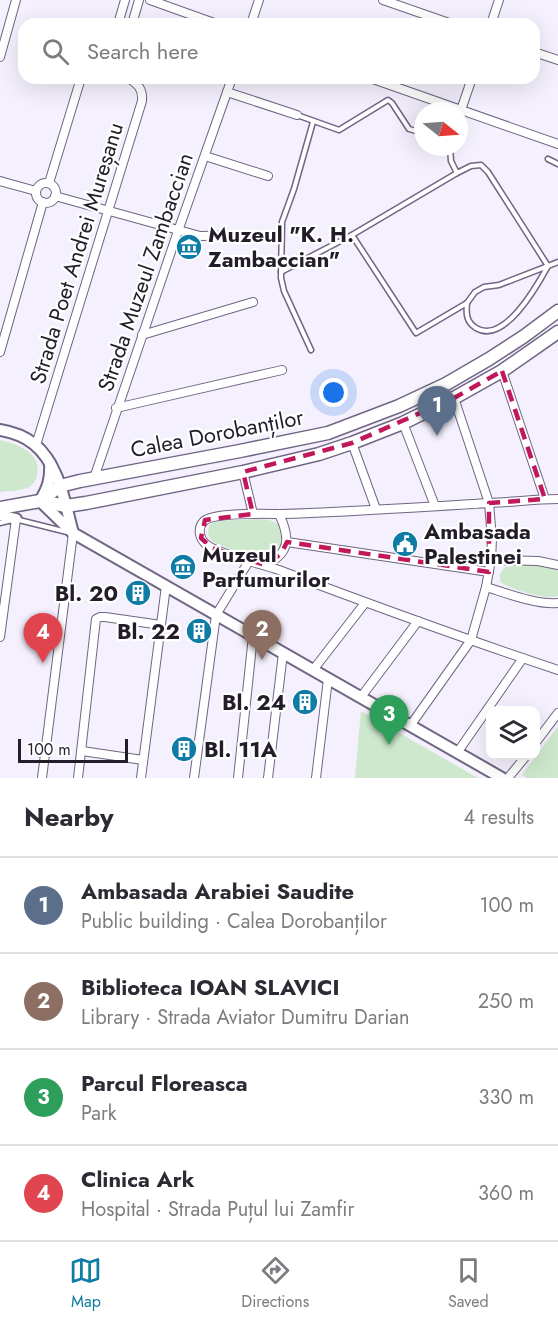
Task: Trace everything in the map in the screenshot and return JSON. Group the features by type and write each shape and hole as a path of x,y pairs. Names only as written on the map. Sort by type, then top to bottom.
{"main road":[{"name":"Calea Dorobanților","path":"40,501 60,486 93,478 328,433 399,406 446,384 489,359 558,312"},
{"name":"Calea Dorobanților","path":"0,508 40,501 66,506 243,472 320,454 403,423 454,398 502,372 558,332"}],"street":[{"path":"0,57 16,0"},
{"path":"119,18 125,0"},
{"path":"134,18 139,0"},
{"path":"150,0 200,18"},
{"path":"252,18 259,0"},
{"path":"383,0 435,18"},
{"path":"493,18 499,0"},
{"path":"540,54 558,60"},
{"path":"49,183 79,84"},
{"name":"Strada Poet Andrei Mureșanu","path":"36,445 142,101 141,88 136,84"},
{"name":"Strada Muzeul Zambaccian","path":"93,478 230,84"},
{"path":"385,84 432,102"},
{"path":"464,102 470,84"},
{"path":"227,92 297,115"},
{"path":"468,116 558,144"},
{"path":"205,156 268,176"},
{"path":"0,181 36,191"},
{"path":"49,183 55,190 55,196 49,202 43,202 38,199 36,191 41,184 49,183"},
{"path":"55,196 200,236 246,235"},
{"path":"0,352 43,202"},
{"path":"142,335 253,302"},
{"path":"117,408 282,370"},
{"path":"502,372 544,499"},
{"path":"410,726 471,640 492,560 489,503 454,398"},
{"path":"403,423 435,506"},
{"path":"0,430 22,436 36,445 50,463 60,486 73,533"},
{"path":"352,443 376,509"},
{"path":"50,463 50,482 40,501 73,533 502,778"},
{"path":"243,472 253,514"},
{"path":"558,499 212,517 202,523 200,534 205,544 212,548 558,670"},
{"path":"42,778 73,533 83,503"},
{"path":"265,565 281,554 287,542 285,526 279,514"},
{"path":"0,515 16,519 0,637"},
{"path":"287,542 489,572"},
{"path":"492,560 538,561 558,565"},
{"path":"194,778 216,615 249,561"},
{"path":"141,778 166,586"},
{"path":"486,587 535,600 558,603"},
{"path":"313,670 366,603"},
{"path":"78,778 96,619 105,617 161,625"},
{"path":"361,698 418,621"},
{"path":"238,778 253,636"},
{"path":"268,778 283,653"},
{"path":"457,753 523,658"},
{"path":"316,778 328,679"},
{"path":"540,737 558,713"},
{"path":"82,751 143,760"},
{"path":"508,778 522,760"}],"lane":[{"path":"297,115 339,130 388,100 409,129 414,130"},
{"path":"311,350 282,285 282,222 313,122"},
{"path":"449,156 457,173"},
{"path":"548,159 558,164"},
{"path":"282,272 352,235 457,173 471,166 481,165 488,172 548,266"},
{"path":"352,235 416,333 467,303 476,292 484,287 499,285 558,262"},
{"path":"467,303 466,312 473,327 487,331 495,330 512,318 538,284 548,266"},
{"path":"0,523 16,519 73,533"}],"highlighted area":[{"path":"502,371 545,499 489,503 489,572 287,542 281,554 265,565 212,548 201,538 205,520 253,514 243,472 352,443 454,398"}],"green space":[{"path":"0,440 21,447 36,461 37,476 33,484 19,490 0,492"},
{"path":"262,519 277,524 283,535 283,547 268,561 252,559 213,542 209,537 209,525 216,521"},
{"path":"529,563 547,565 558,571 558,596 545,597 529,594 500,582 500,574 505,567"},
{"path":"361,711 478,778 355,778"},
{"path":"558,726 558,778 527,778 522,775 533,760 540,760 540,750"}],"place":[{"name":"Muzeul \"K. H. Zambaccian\"","path":"189,247"},
{"name":"Ambasada Arabiei Saudite","path":"437,436"},
{"name":"Ambasada Palestinei","path":"405,544"},
{"name":"Muzeul Parfumurilor","path":"183,567"},
{"name":"Bl. 20","path":"138,593"},
{"name":"Bl. 22","path":"199,631"},
{"name":"Biblioteca IOAN SLAVICI","path":"262,660"},
{"name":"Clinica Ark","path":"43,663"},
{"name":"Bl. 24","path":"305,702"},
{"name":"Parcul Floreasca","path":"389,745"},
{"name":"Bl. 11A","path":"184,749"}]}
